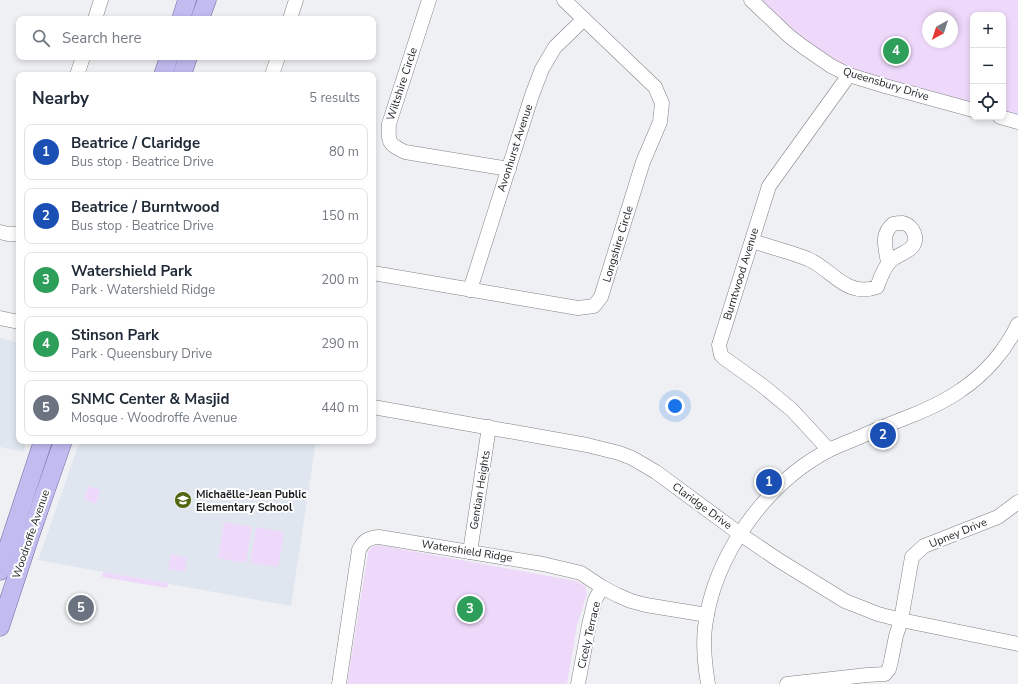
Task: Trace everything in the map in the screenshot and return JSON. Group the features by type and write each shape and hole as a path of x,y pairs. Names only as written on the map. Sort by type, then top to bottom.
{"main road":[{"path":"182,16 187,0"},
{"path":"201,16 207,0"},
{"path":"164,72 168,60"},
{"path":"183,72 187,60"},
{"name":"Woodroffe Avenue","path":"0,571 42,444"},
{"name":"Woodroffe Avenue","path":"0,628 62,444"}],"street":[{"path":"96,16 101,0"},
{"path":"291,16 296,0"},
{"name":"Wiltshire Circle","path":"429,0 389,124 388,138 394,147 405,152 509,169"},
{"name":"Longshire Circle","path":"376,274 578,308 594,306 601,297 643,162 660,122 662,103 654,87 564,0"},
{"name":"Queensbury Drive","path":"751,0 789,36 802,46 831,66 849,75 970,109"},
{"name":"Avonhurst Avenue","path":"470,290 532,95 542,69 555,47 584,19"},
{"path":"78,72 81,60"},
{"path":"273,72 277,60"},
{"name":"Burntwood Avenue","path":"829,450 792,410 763,386 728,362 721,355 719,345 769,186 849,75"},
{"path":"1006,119 1018,122"},
{"path":"0,232 16,234"},
{"path":"752,241 807,258 844,284 859,290 869,290 877,287 888,263"},
{"path":"0,318 16,321"},
{"path":"708,684 706,674 705,628 710,599 722,568 740,534 753,515 784,482 797,471 829,450 935,405 961,391 972,383 992,362 1018,324"},
{"name":"Claridge Drive","path":"376,408 587,444 632,458 656,472 740,534 780,561 845,601 878,614 901,620 1018,644"},
{"name":"Gentian Heights","path":"470,552 489,427"},
{"name":"Upney Drive","path":"787,684 885,674 891,661 901,620 912,557 924,546 998,517 1018,502"},
{"name":"Watershield Ridge","path":"339,684 360,550 362,544 369,538 379,537 543,564 581,573 617,595 638,603 707,615"},
{"name":"Cicely Terrace","path":"578,684 595,600 602,587"}],"shaded area":[{"path":"758,0 1018,0 1018,115 1006,112 1006,12 970,12 970,102 860,73 832,59 805,41"},
{"path":"0,338 16,342 16,444 25,444 24,452 0,447"},
{"name":"Michaëlle-Jean Public Elementary School","path":"79,444 316,444 291,606 38,560"},
{"path":"89,486 100,490 96,504 84,499"},
{"path":"224,522 252,527 246,563 218,558"},
{"path":"256,527 284,532 278,567 250,563"},
{"path":"379,545 576,581 585,586 587,594 577,625 567,684 347,684 368,553 371,547"},
{"path":"171,554 187,558 185,572 168,569"},
{"path":"103,572 168,583 167,588 102,577"}],"place":[{"name":"Stinson Park","path":"896,51"},
{"name":"Beatrice / Burntwood","path":"883,435"},
{"name":"Beatrice / Claridge","path":"769,482"},
{"name":"Michaëlle-Jean Public Elementary School","path":"183,500"},
{"name":"SNMC Center & Masjid","path":"81,608"},
{"name":"Watershield Park","path":"470,609"}]}
